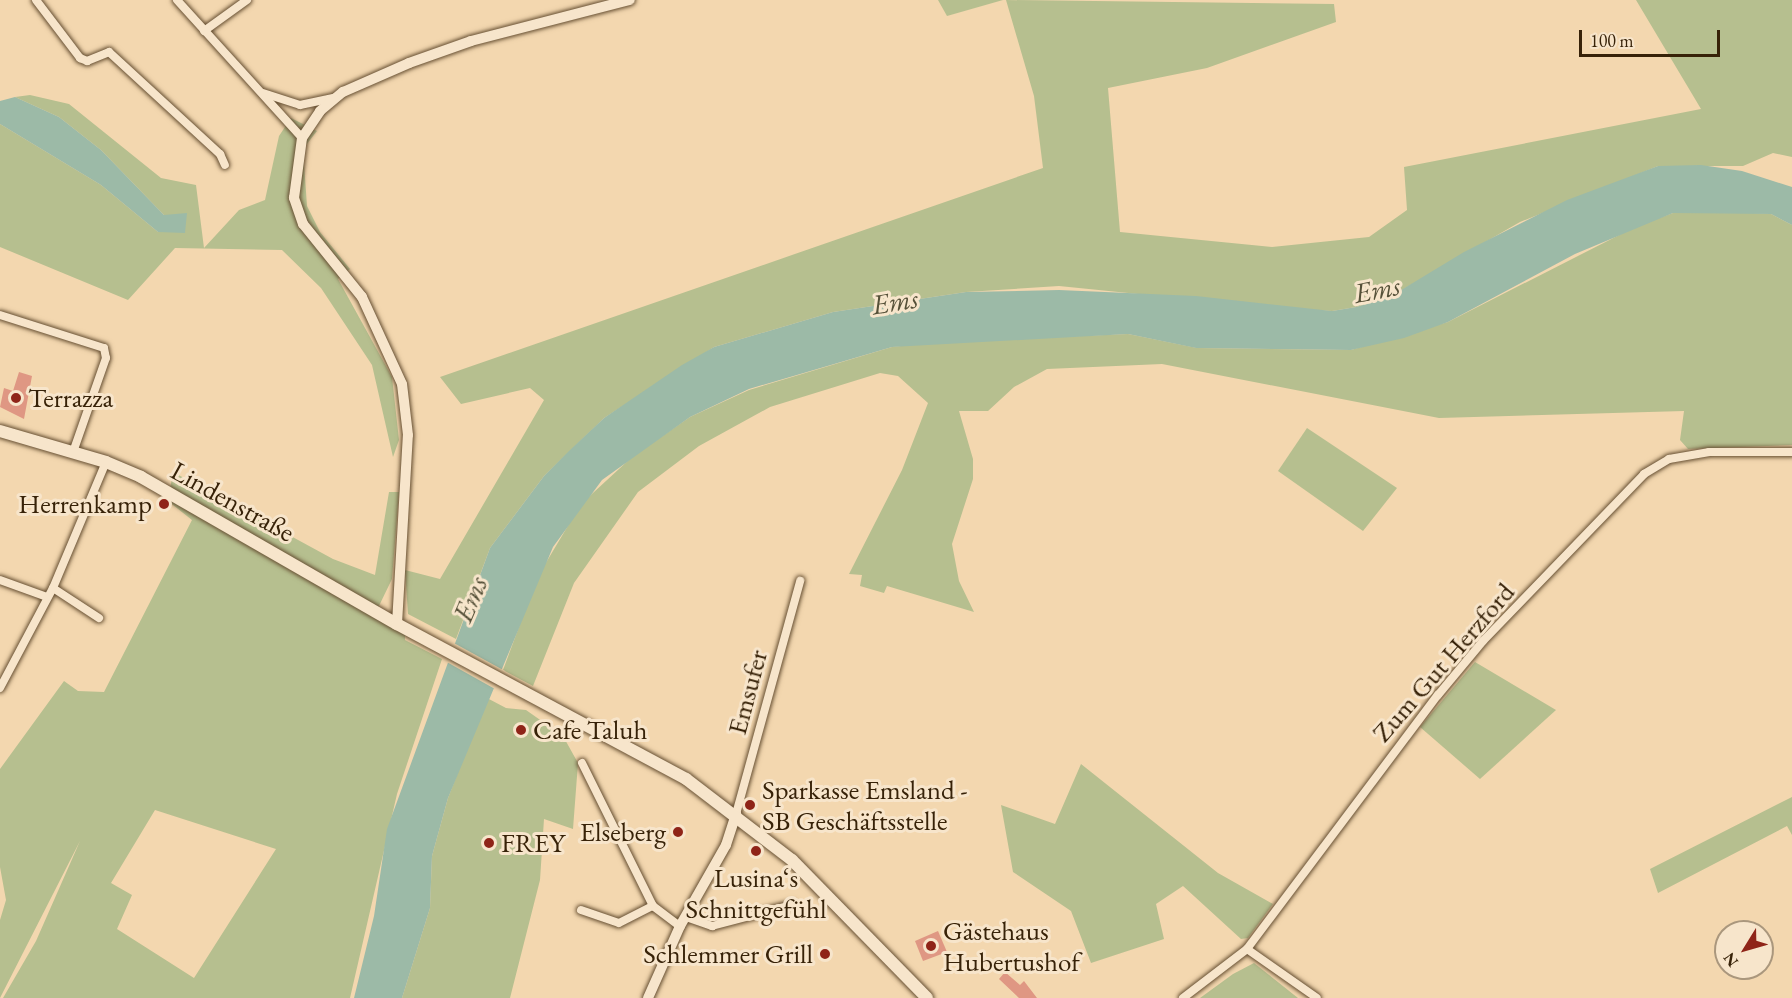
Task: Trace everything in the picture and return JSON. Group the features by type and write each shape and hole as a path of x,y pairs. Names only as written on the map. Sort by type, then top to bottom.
{"main road":[{"name":"Lindenstraße","path":"0,431 106,462 214,516 397,624 527,696 619,739 736,814 792,860 927,998"}],"street":[{"path":"36,0 80,58 87,61 109,52 220,154 225,165"},
{"path":"177,0 302,138"},
{"path":"204,31 247,0"},
{"path":"257,90 300,105 334,98 444,50 630,0"},
{"path":"334,98 302,138 294,198 303,224 362,297 403,390 408,465 397,624"},
{"path":"0,315 104,348 106,358 74,452"},
{"name":"Zum Gut Herzford","path":"1183,998 1247,949 1437,695 1483,640 1644,474 1669,459 1709,452 1792,452"},
{"path":"0,688 53,588 106,462"},
{"path":"0,580 47,597"},
{"name":"Emsufer","path":"736,814 800,581"},
{"path":"53,588 99,618"},
{"path":"582,763 652,906 683,922 712,926 792,904"},
{"path":"648,998 683,922 726,845 736,814"},
{"path":"581,910 619,923 652,906"},
{"path":"1247,949 1315,997"}],"green space":[{"path":"938,0 1003,0 947,16"},
{"path":"1006,0 1334,4 1336,22 1207,68 1108,88 1120,232 1272,247 1369,237 1407,210 1404,167 1701,109 1636,0 1792,0 1792,157 1773,153 1743,166 1658,166 1520,222 1388,298 1356,307 1332,311 1267,307 1059,286 966,292 833,312 714,347 604,418 544,476 490,548 456,639 408,614 405,570 440,579 544,400 530,388 461,404 440,377 1043,168 1034,96"},
{"path":"30,95 69,104 161,178 196,185 204,248 239,210 265,200 279,136 291,118 317,131 303,149 307,206 320,232 350,269 338,279 392,377 399,440 393,457 372,365 321,288 282,250 175,248 128,300 0,247 0,124 101,185 158,232 164,215 101,150 59,117 15,97"},
{"path":"1699,210 1771,214 1792,225 1792,445 1688,449 1680,440 1684,411 1439,418 1162,364 1047,369 1014,387 988,411 959,411 973,459 973,479 952,544 959,581 974,612 887,586 884,593 860,586 862,575 849,574 902,470 928,403 898,376 880,373 770,407 699,446 638,492 574,583 533,686 503,670 538,576 581,504 632,457 690,417 749,390 892,347 937,342 1128,334 1197,348 1351,350 1448,322 1635,227 1673,213"},
{"path":"1307,428 1397,488 1363,531 1278,471"},
{"path":"173,472 333,559 375,575 389,492 399,492 392,579 377,610 405,626 405,640 442,659 397,794 350,998 3,998 36,941 80,841 0,998 0,920 6,900 0,867 0,769 64,681 78,691 104,692 192,520 168,501","holes":["155,810 276,849 194,978 117,929 132,895 111,883"]},
{"path":"1475,662 1556,710 1480,779 1420,727"},
{"name":"FREY","path":"487,698 506,708 526,710 563,736 578,763 573,829 544,819 540,880 510,998 402,998 430,908 432,856 448,798"},
{"path":"1081,764 1218,873 1273,904 1248,938 1241,939 1183,886 1156,904 1164,939 1091,963 1071,911 1013,872 1001,805 1055,824"},
{"path":"1792,797 1792,835 1787,826 1658,893 1650,869"},
{"path":"1254,963 1298,998 1200,998 1233,974"}],"shaded area":[{"path":"15,97 59,117 101,150 164,215 187,213 185,233 158,232 101,185 0,124 0,101"},
{"path":"1701,165 1742,171 1792,187 1792,225 1771,214 1673,213 1575,254 1448,322 1404,338 1351,350 1196,348 1128,334 892,347 749,389 690,417 602,480 553,547 448,798 432,856 430,908 402,998 354,998 374,916 387,829 490,548 544,476 569,451 604,418 682,365 714,347 833,312 966,292 1059,290 1196,296 1332,311 1356,307 1388,298 1464,252 1567,200 1658,166"}],"pier":[{"path":"452,642 505,671 495,689 445,661"}],"building":[{"name":"Terrazza","path":"19,372 32,376 24,419 0,407 4,388 13,391"},
{"name":"Gästehaus Hubertushof","path":"938,931 947,952 923,961 915,941"},
{"path":"1005,972 1020,985 1024,981 1037,998 1019,998 999,979"}],"place":[{"name":"Terrazza","path":"16,398"},
{"name":"Herrenkamp","path":"164,504"},
{"name":"Cafe Taluh","path":"521,730"},
{"name":"Sparkasse Emsland - SB Geschäftsstelle","path":"750,805"},
{"name":"Elseberg","path":"678,832"},
{"name":"FREY","path":"489,843"},
{"name":"Lusina‘s Schnittgefühl","path":"756,851"},
{"name":"Gästehaus Hubertushof","path":"931,946"},
{"name":"Schlemmer Grill","path":"825,954"}],"water label":[{"name":"Ems","path":"1377,289"},
{"name":"Ems","path":"895,301"},
{"name":"Ems","path":"470,599"}]}
